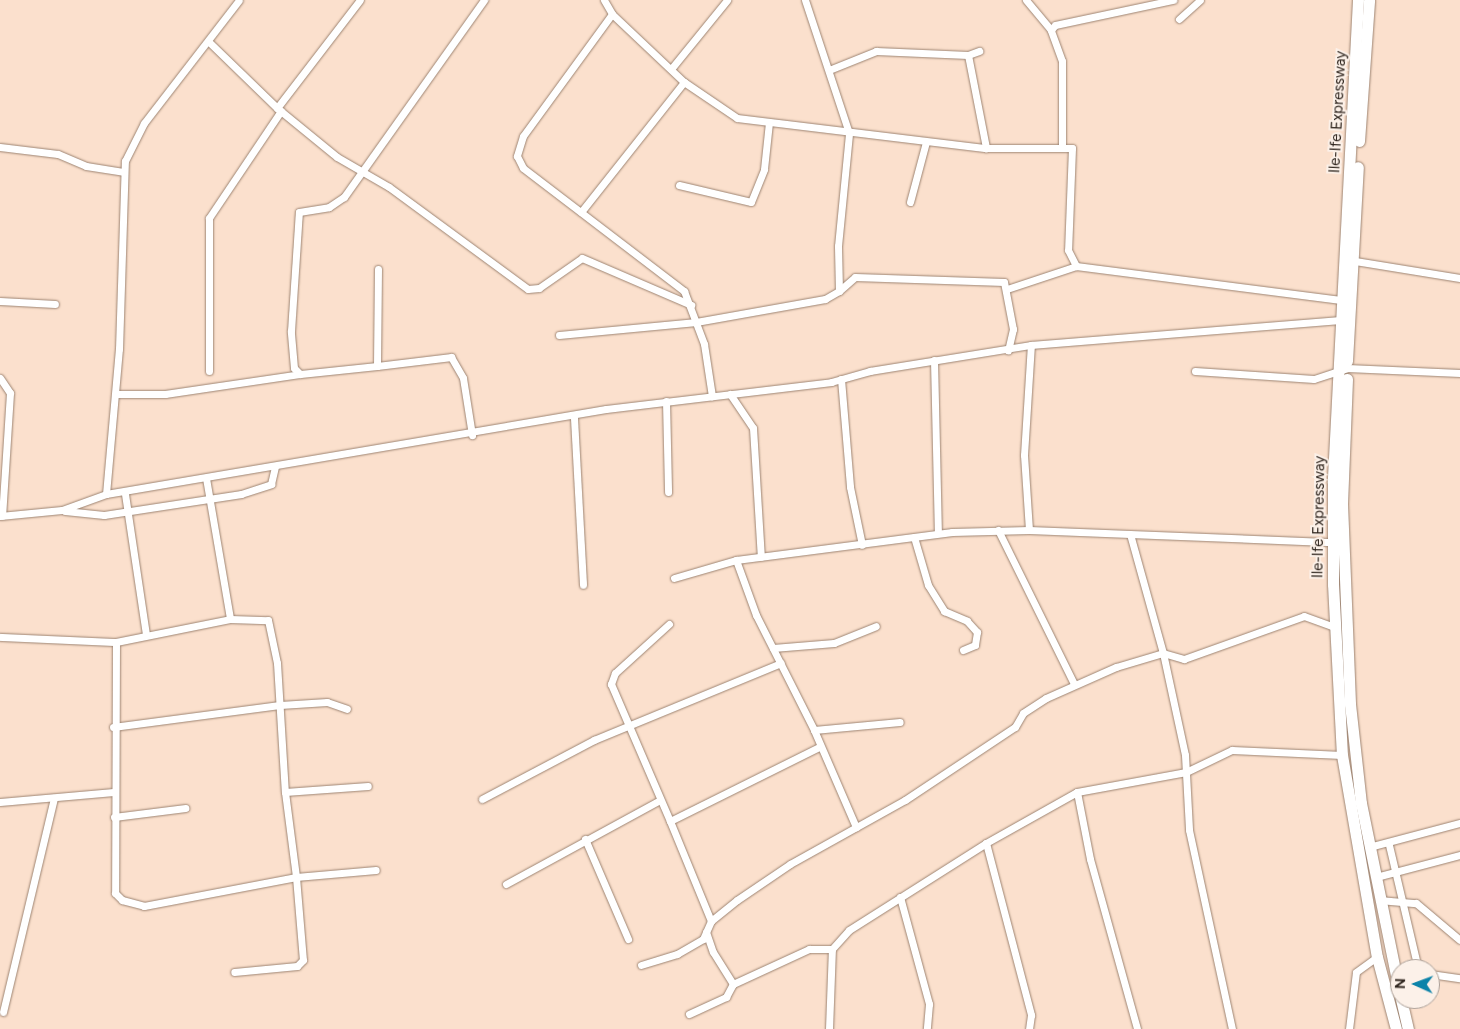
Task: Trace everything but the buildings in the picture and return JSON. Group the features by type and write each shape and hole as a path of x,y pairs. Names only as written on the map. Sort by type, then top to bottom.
{"main road":[{"name":"Ile-Ife Expressway","path":"1358,0 1340,320 1344,370 1339,599 1336,628 1342,755 1377,957 1396,1029"},
{"name":"Ile-Ife Expressway","path":"1369,0 1354,261 1344,370 1333,542 1353,734 1369,847 1379,900 1394,959"},
{"path":"1403,1009 1408,1029"}],"street":[{"path":"106,494 116,394 122,172 144,123 209,42 238,0"},
{"path":"209,371 209,218 279,110 360,0"},
{"path":"300,374 294,368 291,331 296,219 299,212 338,203 484,0"},
{"path":"604,0 612,14 684,82 728,114 769,122 926,142 986,148 1062,147 1074,151 1068,250 1076,266"},
{"path":"670,69 727,0"},
{"path":"805,0 849,133 838,246 839,291"},
{"path":"1026,0 1051,30 1062,61 1062,147"},
{"path":"1051,30 1070,20 1173,0"},
{"path":"1179,19 1200,0"},
{"path":"612,14 518,148 523,168 675,280 691,305 712,396"},
{"path":"209,42 279,110 337,157 361,170 528,289 540,288 582,258 691,305"},
{"path":"829,70 876,51 968,55 979,51"},
{"path":"968,55 986,148"},
{"path":"581,212 684,82"},
{"path":"679,185 752,202 764,169 769,122"},
{"path":"910,202 926,142"},
{"path":"0,146 58,154 86,166 122,172"},
{"path":"1354,261 1460,278"},
{"path":"1007,289 1076,266 1341,300"},
{"path":"377,366 378,269"},
{"path":"559,335 696,322 825,299 839,291 855,277 998,281 1007,289 1013,330 1008,350"},
{"path":"0,302 55,304"},
{"path":"62,510 106,494 125,494 275,466 472,435 666,401 841,379 934,360 1031,346 1340,320"},
{"path":"1029,530 1024,455 1031,346"},
{"path":"116,394 165,394 300,374 451,357 463,378 472,435"},
{"path":"934,360 938,534"},
{"path":"1195,371 1314,379 1344,370 1460,373"},
{"path":"0,378 10,393 1,516 62,510 127,512 262,489 271,484 275,466"},
{"path":"841,379 850,487 862,545"},
{"path":"730,394 753,428 761,557"},
{"path":"666,401 668,492"},
{"path":"574,418 583,585"},
{"path":"206,478 230,619"},
{"path":"125,494 146,634"},
{"path":"998,530 1074,684"},
{"path":"674,578 736,560 938,534 998,530 1333,542"},
{"path":"1130,534 1163,653 1181,730 1186,772 1189,830 1232,1029"},
{"path":"914,537 928,585 944,611 967,621 977,632 975,645 964,650"},
{"path":"736,560 773,648 814,730 819,747 856,827"},
{"path":"641,965 677,954 703,939 711,921 790,864 905,800 1015,727 1024,713 1074,684 1163,653 1184,658 1304,616 1336,628"},
{"path":"0,637 116,642 146,634 230,619 268,620 280,705 285,792 296,877 303,960 297,966 234,972"},
{"path":"669,624 615,673 612,684 626,726 670,820 711,921"},
{"path":"773,648 834,643 876,626"},
{"path":"116,642 113,727 115,893 122,900 144,906 296,877 376,870"},
{"path":"482,799 626,726 781,663"},
{"path":"113,727 280,705 327,702 347,709"},
{"path":"814,730 900,722"},
{"path":"670,820 819,747"},
{"path":"829,1029 832,949 848,930 986,843 1077,792 1186,772 1232,750 1342,755"},
{"path":"285,792 368,786"},
{"path":"0,802 114,792"},
{"path":"1077,792 1090,859 1137,1029"},
{"path":"4,1012 54,798"},
{"path":"506,884 660,800"},
{"path":"114,817 185,808"},
{"path":"1369,847 1389,845 1460,823"},
{"path":"586,839 628,939"},
{"path":"986,843 1032,1015 1029,1029"},
{"path":"1389,845 1398,875 1400,902 1415,959"},
{"path":"1376,877 1398,875 1460,855"},
{"path":"900,897 929,1004 927,1029"},
{"path":"1379,900 1416,903 1460,940"},
{"path":"706,932 713,952 733,984"},
{"path":"689,1014 726,997 733,984 809,949 832,949"},
{"path":"1349,1029 1356,972 1377,957"},
{"path":"1440,975 1460,978"}]}
